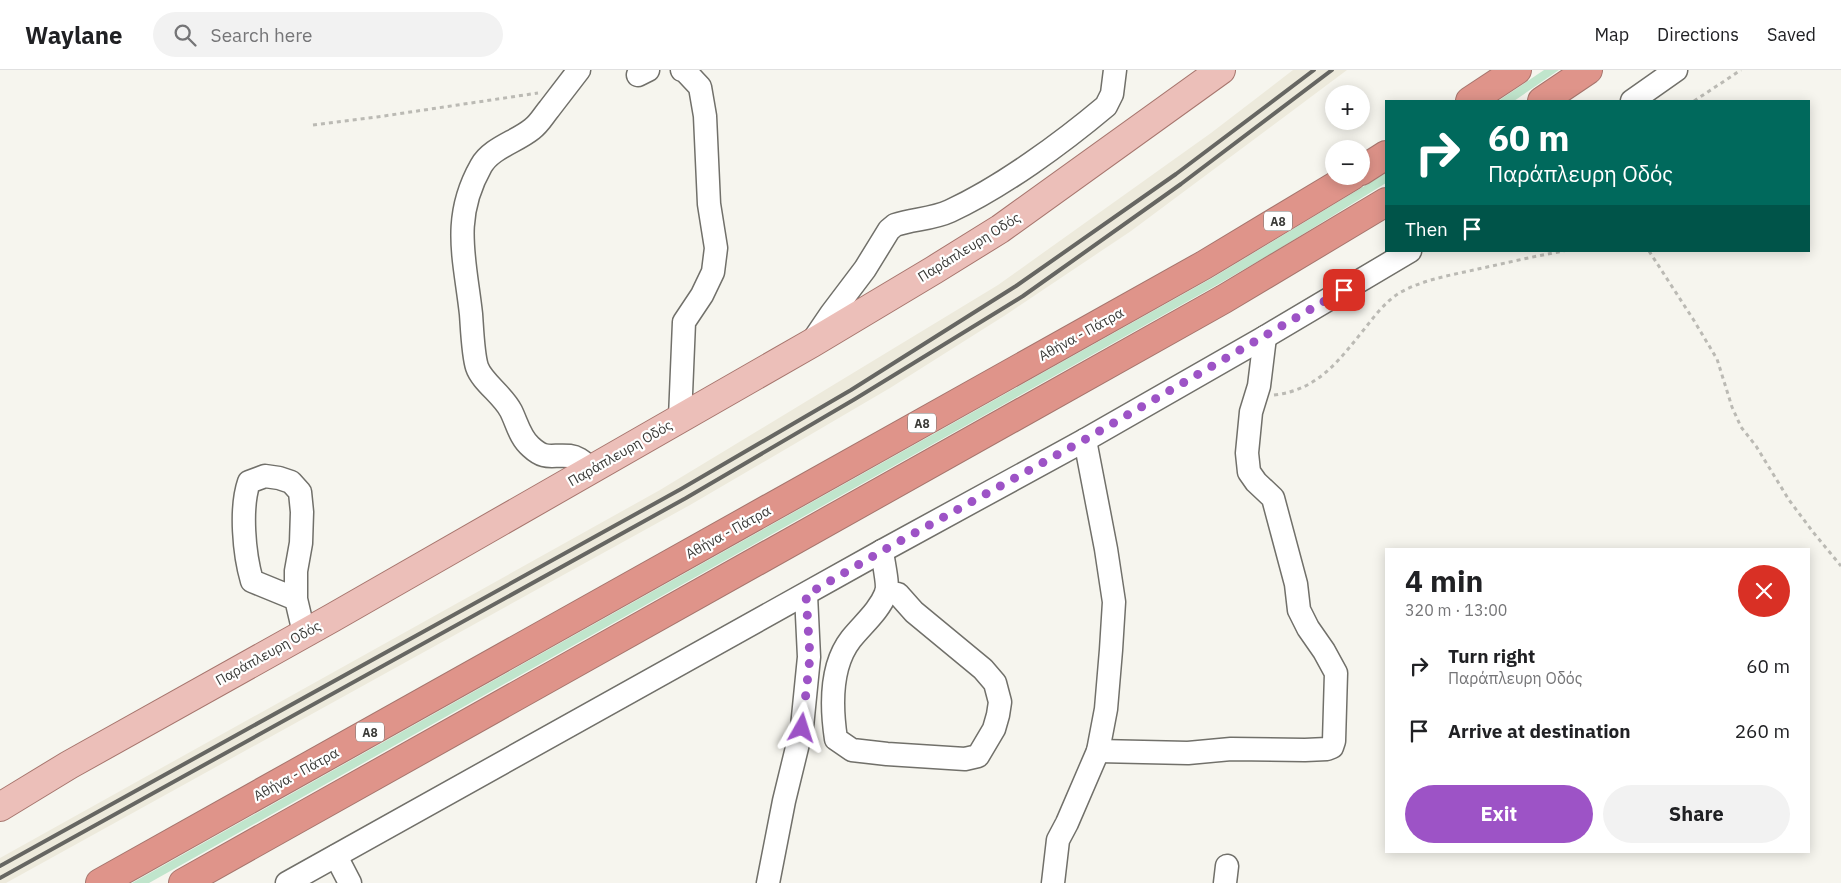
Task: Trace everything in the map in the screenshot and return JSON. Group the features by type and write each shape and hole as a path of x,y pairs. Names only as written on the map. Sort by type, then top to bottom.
{"highway":[{"path":"1472,100 1517,70"},
{"path":"1543,100 1588,70"},
{"path":"1370,165 1385,156"},
{"name":"Αθήνα - Πάτρα","path":"100,883 1195,270 1337,185"},
{"path":"183,883 1224,299 1385,203"}],"main road":[{"name":"Παράπλευρη Οδός","path":"0,807 69,765 812,343 1000,229 1221,70"}],"street":[{"path":"680,418 684,322 702,295 713,272 716,248 709,204 704,106 700,87 682,70"},
{"path":"812,343 865,268 889,230 895,225 906,221 927,218 949,211 978,196 1037,158 1106,106 1112,94 1115,70"},
{"path":"1633,100 1676,70"},
{"path":"574,77 534,128 511,144 490,154 481,166 462,217 462,249 477,366 484,379 499,393 511,410 519,430 528,445 540,455 579,458 592,469"},
{"path":"287,883 1084,440 1266,337 1408,252"},
{"path":"1098,751 1188,753 1231,749 1305,750 1332,747 1334,741 1336,673 1299,610 1296,584 1273,498 1256,482 1249,472 1247,453 1251,412 1259,386 1266,337"},
{"path":"1053,883 1058,840 1098,751 1106,709 1114,602 1106,548 1084,440"},
{"path":"296,599 252,581 246,560 245,494 249,482 265,476 291,482 300,492 302,512 301,544 296,571 296,599 304,633"},
{"path":"882,551 886,592 875,612 850,640 835,670 832,716 836,738 852,750 965,759 978,756 994,729 998,715 1000,702 995,683 983,669 914,612 898,594 886,592"},
{"path":"768,883 784,801 802,728 810,657 806,595"},
{"path":"336,856 350,883"}],"path":[{"path":"1696,100 1741,70"},
{"path":"313,125 537,94 574,77"},
{"path":"1256,396 1294,391 1315,382 1343,355 1378,312 1400,292 1443,276 1559,252"},
{"path":"1650,252 1717,360 1734,412 1741,427 1756,446 1789,500 1841,566"}],"shaded area":[{"path":"1293,70 1347,70 1131,231 1004,316 890,388 690,505 6,883 0,883 0,858 660,490 998,285 1211,133"}],"green space":[{"path":"1544,70 1559,70 1515,100 1499,100"},
{"path":"1385,174 1385,184 1217,285 149,883 132,883 1212,278 1366,185 1370,185 1370,183"}],"railway":[{"path":"0,866 681,489 851,390 1016,286 1176,174 1314,70"},
{"path":"0,878 686,498 855,399 1023,296 1181,184 1332,70"}],"route":[{"path":"802,728 810,657 806,595 1266,337 1344,290"}]}
